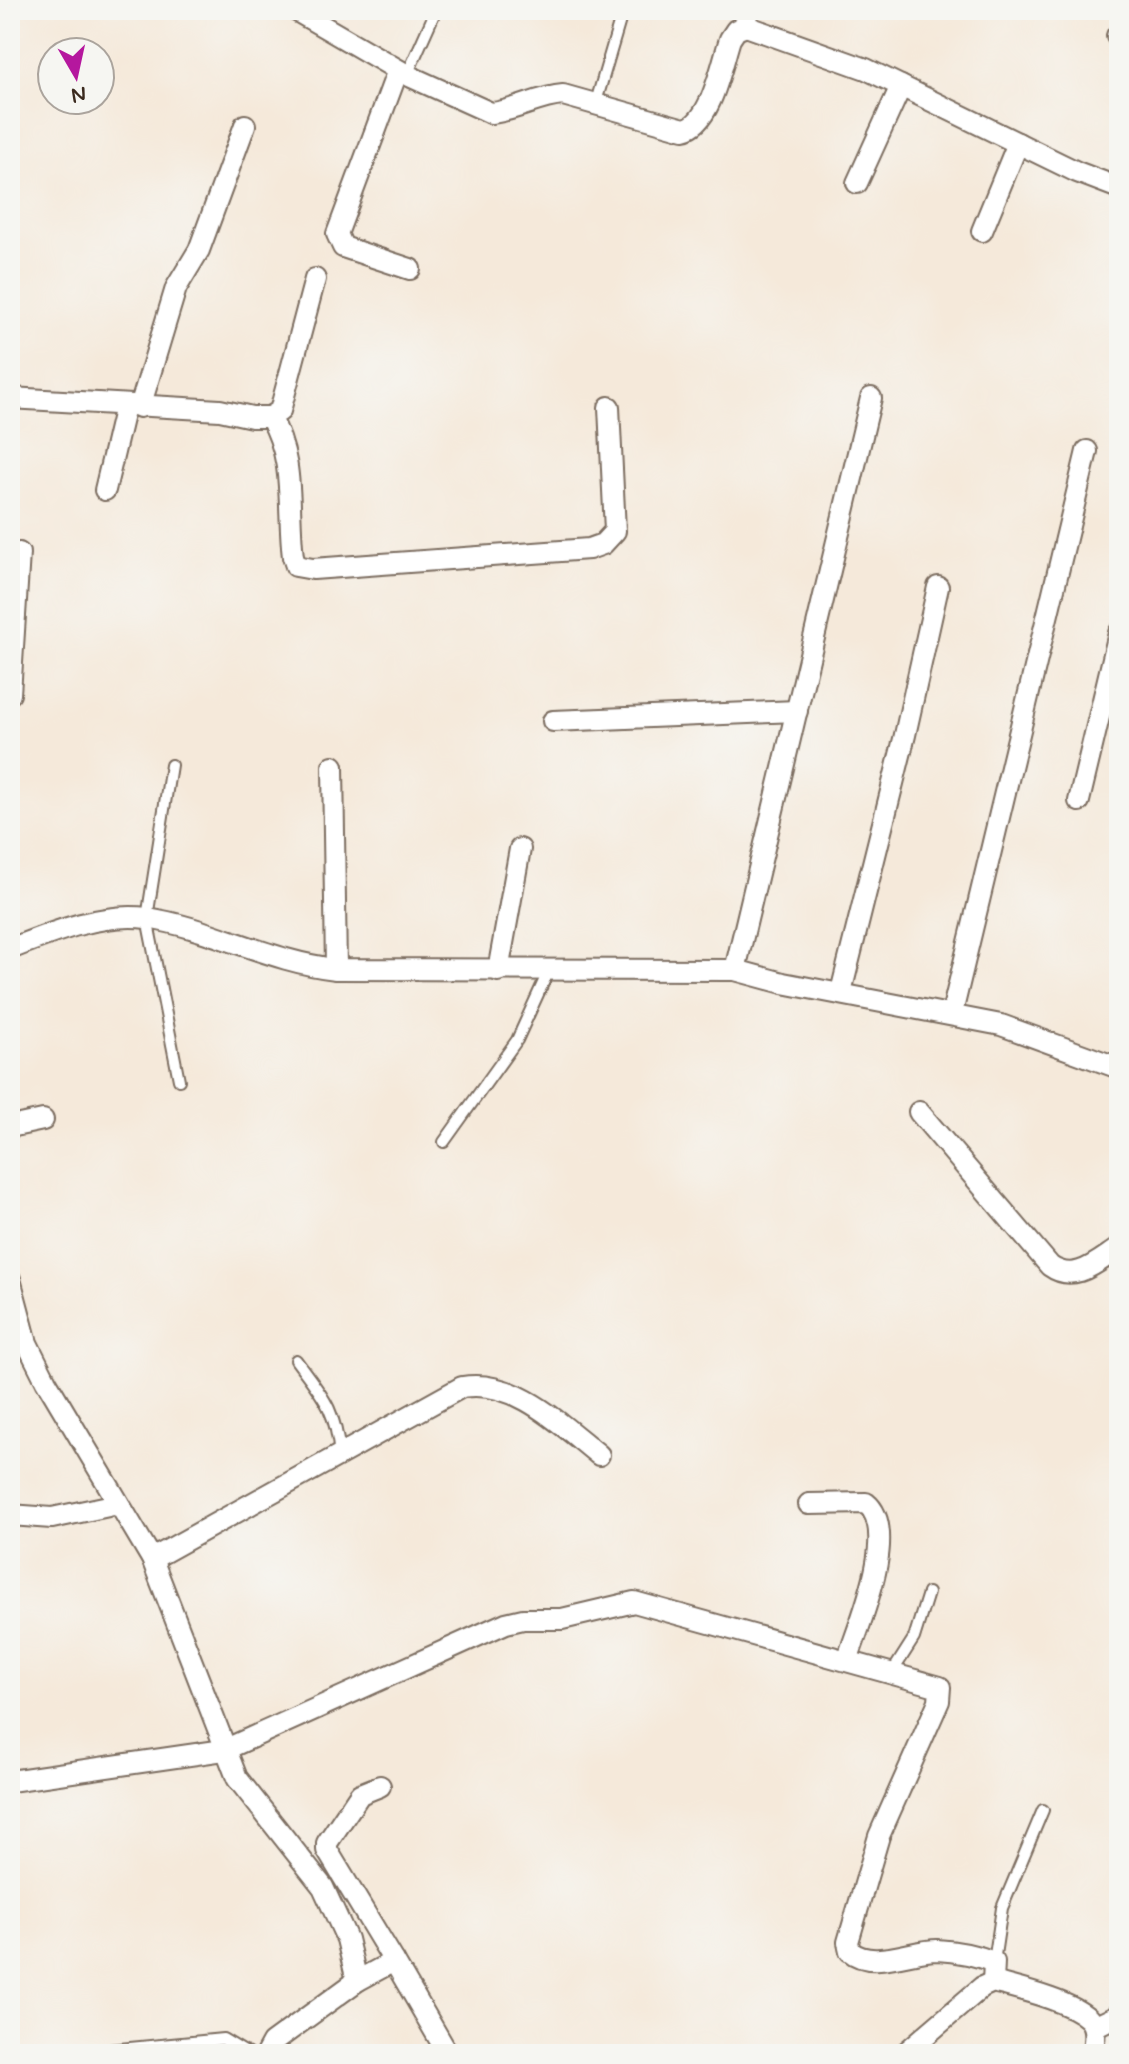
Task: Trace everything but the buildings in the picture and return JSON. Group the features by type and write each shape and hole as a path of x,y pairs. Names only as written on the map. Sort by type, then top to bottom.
{"street":[{"path":"295,10 403,73 491,113 504,112 544,96 563,95 596,102 675,128 693,127 704,116 730,39 747,18 901,86 1077,172 1119,188"},
{"path":"403,73 337,234 343,247 410,269"},
{"path":"857,183 901,86"},
{"path":"105,490 176,288 199,250 245,125"},
{"path":"982,231 1018,143"},
{"path":"10,398 270,417 280,411 315,279"},
{"path":"735,970 871,398"},
{"path":"270,417 284,441 291,492 293,557 296,566 313,569 589,549 603,544 615,531 609,407"},
{"path":"952,1013 1087,451"},
{"path":"10,694 19,553"},
{"path":"841,992 938,587"},
{"path":"1079,801 1119,633"},
{"path":"553,721 797,711"},
{"path":"333,766 336,969"},
{"path":"498,971 520,849"},
{"path":"10,949 80,925 147,918 302,965 336,969 735,970 783,983 952,1013 1032,1034 1119,1068"},
{"path":"919,1112 1050,1266 1061,1274 1083,1271 1119,1248"},
{"path":"10,1127 43,1120"},
{"path":"10,1279 19,1346 152,1559 237,1778 323,1887 347,1939 357,1981"},
{"path":"152,1559 462,1387 477,1384 494,1386 537,1407 599,1455"},
{"path":"809,1504 866,1503 876,1517 877,1566 848,1658"},
{"path":"10,1515 52,1518 118,1504"},
{"path":"10,1781 224,1750 506,1623 523,1619 562,1619 619,1603 647,1604 934,1682 942,1694 879,1836 848,1942 850,1951 865,1959 937,1950 993,1972 1088,2018 1094,2027 1092,2054"},
{"path":"380,1786 360,1794 327,1843 327,1850 448,2054"},
{"path":"266,2054 272,2043 357,1981 394,1961"},
{"path":"904,2054 982,1987 993,1972"},
{"path":"1094,2027 1119,2015"}],"lane":[{"path":"403,73 436,10"},
{"path":"596,102 623,10"},
{"path":"171,765 147,918 179,1080"},
{"path":"444,1142 517,1040 549,970"},
{"path":"296,1360 330,1406 337,1422 340,1455"},
{"path":"893,1671 914,1638 928,1593"},
{"path":"993,1972 1002,1908 1043,1810"},
{"path":"68,2054 223,2039 248,2054"},
{"path":"10,2047 17,2054"}]}
